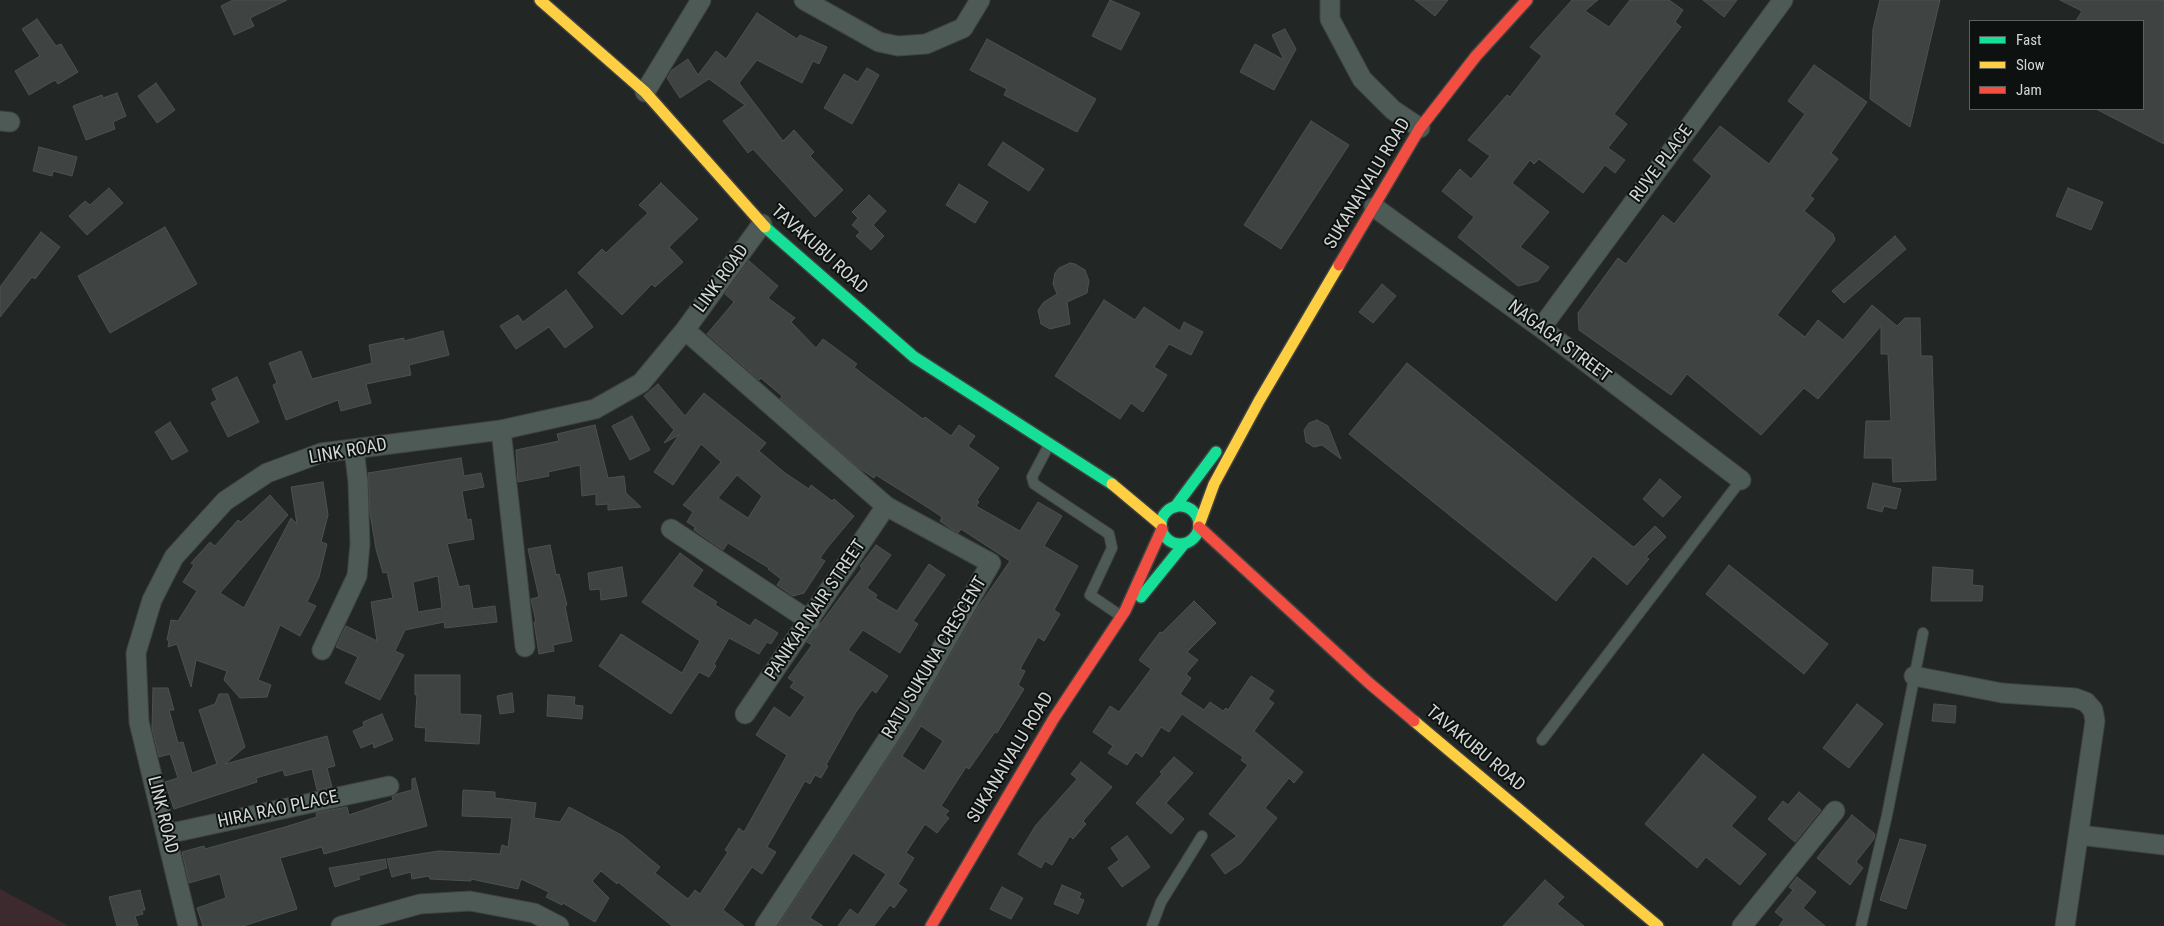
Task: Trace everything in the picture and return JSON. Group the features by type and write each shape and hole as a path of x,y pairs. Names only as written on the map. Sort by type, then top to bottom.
{"main road":[{"name":"TAVAKUBU ROAD","path":"540,0 645,92 762,224 914,357 1111,483 1161,527"},
{"name":"SUKANAIVALU ROAD","path":"1199,526 1214,484 1420,128 1476,56 1527,0"},
{"name":"SUKANAIVALU ROAD","path":"1173,508 1220,447 1260,402"},
{"name":"TAVAKUBU ROAD","path":"1111,483 1173,508"},
{"path":"1173,508 1188,508 1198,518 1199,526 1194,539 1188,545 1170,541 1161,527 1166,514 1173,508"},
{"name":"TAVAKUBU ROAD","path":"1199,526 1272,596 1369,682 1658,926"},
{"name":"SUKANAIVALU ROAD","path":"930,926 1054,718 1123,614 1161,527"},
{"name":"SUKANAIVALU ROAD","path":"1123,614 1188,545"},
{"name":"TAVAKUBU ROAD","path":"1225,567 1272,596"}],"street":[{"path":"645,92 701,0"},
{"path":"804,0 879,42 898,46 926,44 963,28 980,0"},
{"path":"1330,0 1330,19 1362,79 1393,110 1420,128"},
{"name":"RUVE PLACE","path":"1541,328 1783,0"},
{"name":"NAGAGA STREET","path":"1374,208 1541,328 1741,480"},
{"name":"LINK ROAD","path":"188,926 139,722 136,653 152,600 174,557 225,501 267,473 321,453 501,430 595,409 641,382 685,330 762,224"},
{"name":"RATU SUKUNA CRESCENT","path":"685,330 886,506 991,563 904,714 765,926"},
{"path":"501,430 526,646"},
{"path":"322,650 357,576 360,544 358,482 354,449"},
{"name":"PANIKAR NAIR STREET","path":"745,714 810,621 886,506"},
{"path":"671,529 810,621"},
{"path":"1914,676 2002,693 2075,698 2090,706 2095,721 2065,926"},
{"name":"HIRA RAO PLACE","path":"167,834 389,786"},
{"path":"1742,926 1836,811"},
{"path":"2079,835 2164,845"},
{"path":"341,926 420,904 470,901 534,913 559,926"}],"lane":[{"path":"1050,444 1032,477 1034,484 1109,534 1112,548 1090,595 1123,614"},
{"path":"1542,740 1741,480"},
{"path":"1861,926 1923,633"},
{"path":"1152,926 1161,902 1202,836"}],"shaded area":[{"path":"0,889 69,926 0,926"}],"building":[{"path":"233,0 287,0 250,18 254,26 234,35 221,6"},
{"path":"1110,0 1140,13 1121,50 1092,36"},
{"path":"1415,0 1448,0 1435,16"},
{"path":"1572,0 1598,0 1585,11 1609,27 1630,0 1669,0 1683,10 1675,22 1681,27 1614,114 1627,124 1608,148 1625,160 1615,173 1605,165 1583,193 1539,159 1534,164 1530,160 1512,183 1549,212 1520,247 1549,267 1538,281 1518,286 1458,237 1474,217 1442,191 1460,169 1471,179 1490,156 1468,140 1507,95 1510,97 1542,56 1530,47"},
{"path":"1703,0 1737,0 1724,17"},
{"path":"1880,0 1940,0 1910,127 1870,99 1873,29"},
{"path":"2060,0 2164,0 2164,144 2098,110 2144,110 2144,20 2077,20 2082,11"},
{"path":"757,13 797,39 800,35 827,47 819,64 813,61 802,83 757,60 739,83 783,141 794,130 814,152 810,156 843,190 815,217 753,149 748,153 723,121 745,105 709,79 680,98 667,78 672,70 688,59 698,75 716,51 726,59"},
{"path":"37,19 56,46 61,44 78,72 58,84 55,80 29,95 15,71 40,56 22,29"},
{"path":"1285,29 1296,49 1274,90 1240,72 1255,44 1284,60 1272,35"},
{"path":"987,39 1096,99 1077,132 1004,95 1007,89 970,70"},
{"path":"1814,65 1867,102 1831,153 1838,159 1810,196 1814,199 1804,211 1833,234 1835,240 1777,315 1805,337 1818,320 1843,340 1872,305 1897,326 1905,318 1920,318 1921,356 1932,356 1936,480 1893,482 1892,458 1864,458 1866,421 1891,421 1888,354 1881,354 1881,326 1818,399 1804,388 1761,435 1687,374 1671,395 1579,330 1578,313 1618,258 1626,264 1663,215 1674,224 1712,176 1693,160 1720,126 1769,164 1805,114 1788,101"},
{"path":"867,68 879,75 852,124 824,108 844,74 858,82"},
{"path":"156,83 175,110 157,123 138,96"},
{"path":"117,93 126,116 113,122 115,129 86,140 73,106 102,95 103,98"},
{"path":"1311,121 1349,145 1281,249 1244,225"},
{"path":"1003,142 1044,169 1029,191 988,165"},
{"path":"39,147 77,157 72,176 53,171 52,176 33,171"},
{"path":"661,183 698,219 669,247 683,262 655,287 652,284 622,315 578,273 602,249 606,253 648,213 639,205"},
{"path":"959,184 988,202 975,223 946,205"},
{"path":"109,188 123,203 87,235 69,216 85,201 90,205"},
{"path":"2068,188 2103,202 2091,230 2056,216"},
{"path":"869,195 886,211 873,225 884,236 871,250 856,236 860,232 852,225 858,218 852,212"},
{"path":"165,227 197,284 110,333 78,276"},
{"path":"41,232 60,247 35,279 32,277 0,317 0,287"},
{"path":"1895,236 1906,249 1844,303 1832,291"},
{"path":"749,261 778,286 768,298 795,318 791,322 816,348 823,339 857,364 854,367 865,376 923,419 925,417 951,436 959,425 975,436 968,446 999,468 977,500 979,502 976,506 1020,531 1038,502 1062,516 1044,546 1078,566 1054,610 1060,614 1044,641 1038,637 1020,669 1025,671 1018,685 1024,689 997,733 995,732 969,769 966,767 941,806 949,811 945,815 949,818 937,833 925,824 906,853 914,858 898,884 907,890 894,908 890,905 874,926 838,926 850,909 858,915 886,874 853,853 810,918 823,926 778,926 913,720 979,606 1010,561 961,529 958,533 940,521 942,517 927,507 876,475 874,478 859,468 780,399 782,396 761,378 759,380 707,334 734,302 725,294","holes":["921,726 943,741 924,771 902,756"]},
{"path":"1070,263 1085,270 1089,281 1087,293 1067,302 1070,324 1050,329 1041,324 1038,310 1044,302 1057,294 1053,284 1055,273 1059,268"},
{"path":"1382,284 1396,296 1373,323 1359,312"},
{"path":"566,290 593,327 565,348 549,327 516,349 500,326 518,315 523,322"},
{"path":"1104,300 1135,320 1144,307 1180,331 1184,322 1203,332 1191,355 1169,344 1154,367 1167,375 1143,412 1131,403 1120,419 1055,376"},
{"path":"443,331 449,355 409,365 411,375 366,384 371,403 341,411 338,400 286,420 273,385 277,383 269,363 301,351 312,379 372,363 369,345 404,338 404,341"},
{"path":"1407,363 1632,546 1634,547 1655,526 1666,537 1646,557 1649,559 1627,585 1593,556 1556,601 1349,434"},
{"path":"237,377 259,422 228,437 211,403 217,400 212,389"},
{"path":"658,384 685,416 704,393 766,443 759,451 785,473 809,489 811,485 832,501 834,499 854,516 820,558 825,561 804,593 793,596 777,585 781,579 769,568 728,543 723,550 694,530 695,527 687,522 693,512 683,505 721,462 701,444 673,485 654,472 679,435 664,443 674,430 644,396","holes":["737,475 762,496 748,518 718,498"]},
{"path":"632,416 650,450 630,460 612,426"},
{"path":"1317,420 1328,426 1341,459 1322,445 1314,447 1306,442 1304,430 1309,423"},
{"path":"170,422 188,451 172,460 155,432"},
{"path":"595,425 608,478 624,476 626,493 641,507 608,510 608,504 596,505 596,494 582,496 580,465 548,472 549,476 518,482 516,450 559,441 557,434"},
{"path":"461,458 464,476 481,473 484,487 462,491 467,520 471,519 474,539 447,544 459,587 469,585 473,609 495,606 497,622 445,628 444,622 405,630 395,651 404,655 380,700 345,683 358,657 336,647 346,626 377,641 371,602 393,598 387,572 383,573 376,549 370,513 368,473","holes":["438,576 442,608 418,612 413,582"]},
{"path":"1660,479 1681,497 1663,517 1643,499"},
{"path":"323,482 328,515 321,542 327,544 319,577 307,602 316,606 300,636 280,625 258,680 271,685 267,697 240,698 224,680 227,671 196,660 191,687 177,644 168,647 169,640 167,640 171,620 178,621 197,591 183,582 194,565 191,563 210,542 215,546 238,520 241,522 270,495 288,515 220,593 244,608 291,518 297,524 291,487"},
{"path":"1873,483 1901,489 1896,509 1884,506 1882,512 1867,508"},
{"path":"550,545 556,575 559,574 567,605 565,606 572,641 553,645 554,651 539,654 534,622 536,622 531,599 539,597 528,549"},
{"path":"876,545 891,555 867,588 877,595 875,598 897,611 929,564 945,575 913,621 918,624 900,653 863,630 848,650 888,676 876,693 872,690 856,712 826,765 828,766 821,778 815,775 810,784 805,781 767,847 776,852 762,874 752,867 723,910 744,926 672,926 618,882 617,884 601,871 592,881 609,898 595,922 563,903 562,905 546,897 549,892 521,879 518,889 471,879 471,881 430,879 429,876 412,879 411,872 392,877 387,859 439,851 500,854 502,845 508,847 512,818 462,816 463,790 495,792 495,798 536,803 534,818 560,822 569,807 623,836 660,867 655,873 688,899 695,890 700,894 728,852 725,850 739,828 744,832 787,755 756,735 774,707 790,718 805,697 790,687 794,682 788,678 812,645 807,642 862,568 860,566"},
{"path":"680,553 703,570 692,586 717,602 715,605 750,626 755,619 778,633 771,644 767,642 759,654 729,638 709,677 699,672 671,714 599,666 621,634 682,673 700,641 642,602"},
{"path":"1729,565 1828,644 1804,674 1706,594"},
{"path":"622,567 627,596 601,600 600,589 590,590 588,573"},
{"path":"1933,567 1973,570 1972,585 1983,586 1982,601 1931,601"},
{"path":"1194,601 1216,623 1187,652 1198,660 1186,674 1191,678 1180,694 1204,710 1210,702 1223,711 1226,708 1228,710 1251,676 1274,691 1268,699 1274,703 1254,731 1303,772 1294,783 1289,778 1265,808 1277,818 1241,863 1225,874 1211,855 1237,836 1209,814 1248,765 1241,760 1243,757 1182,714 1169,732 1161,727 1142,757 1136,752 1127,765 1108,753 1113,746 1093,732 1110,706 1119,712 1151,669 1139,660 1160,632 1162,633"},
{"path":"415,675 460,675 460,714 481,715 479,744 425,741 426,728 415,727 417,694 415,695"},
{"path":"153,688 168,688 174,710 169,710 178,743 183,742 192,773 217,764 199,710 215,704 219,694 228,694 245,747 225,764 327,736 335,766 327,768 332,787 317,790 312,769 285,776 283,770 256,778 257,782 174,809 165,782 178,778 170,754 159,757 152,728"},
{"path":"512,693 514,712 500,714 497,696"},
{"path":"548,695 575,697 574,705 583,706 582,719 547,716"},
{"path":"1857,704 1883,724 1849,768 1823,748"},
{"path":"1934,704 1956,706 1955,723 1932,721"},
{"path":"382,714 393,740 374,748 373,743 361,748 353,731 364,726 363,722"},
{"path":"1703,754 1756,797 1731,826 1766,854 1740,885 1706,857 1697,868 1645,824"},
{"path":"1174,757 1193,773 1166,803 1184,819 1171,834 1136,803 1162,774 1160,772"},
{"path":"1081,762 1112,787 1083,821 1086,824 1073,839 1070,836 1052,865 1045,861 1041,868 1018,854 1036,825 1077,779 1071,774"},
{"path":"415,778 427,826 324,854 322,847 280,858 297,909 243,926 203,926 197,908 226,898 220,874 189,883 182,852 204,846 205,849 285,827 317,817 316,813 347,807 349,815 393,800 392,797 397,794 412,790 412,779"},
{"path":"1799,792 1821,810 1795,842 1768,819 1783,801 1788,805"},
{"path":"1852,815 1875,834 1874,839 1856,862 1863,868 1850,885 1817,858"},
{"path":"1127,836 1150,867 1122,887 1108,868 1119,860 1111,848"},
{"path":"1900,839 1926,845 1906,909 1880,900"},
{"path":"385,859 387,868 358,876 360,879 335,887 329,868"},
{"path":"1797,877 1816,892 1803,908 1825,926 1779,926 1784,919 1775,912 1793,890 1789,887"},
{"path":"1545,880 1564,897 1557,904 1584,926 1503,926"},
{"path":"1062,885 1081,893 1079,898 1084,900 1078,914 1054,904"},
{"path":"1002,887 1023,898 1011,919 990,909"},
{"path":"140,890 145,910 142,910 143,914 135,916 138,926 117,926 109,897"}],"traffic: fast":[{"path":"765,227 914,357 1112,484"},
{"path":"1175,507 1216,452"},
{"path":"1180,506 1193,512 1199,525 1193,538 1180,544 1167,538 1161,525 1167,512 1180,506"},
{"path":"1141,597 1184,544"}],"traffic: slow":[{"path":"540,0 645,92 765,227"},
{"path":"1199,525 1214,484 1259,401 1339,265"},
{"path":"1112,484 1161,525"},
{"path":"1414,721 1658,926"}],"traffic: jam":[{"path":"1339,265 1420,128 1476,56 1527,0"},
{"path":"1199,527 1369,683 1414,721"},
{"path":"931,926 1054,718 1125,611 1162,529"}]}
